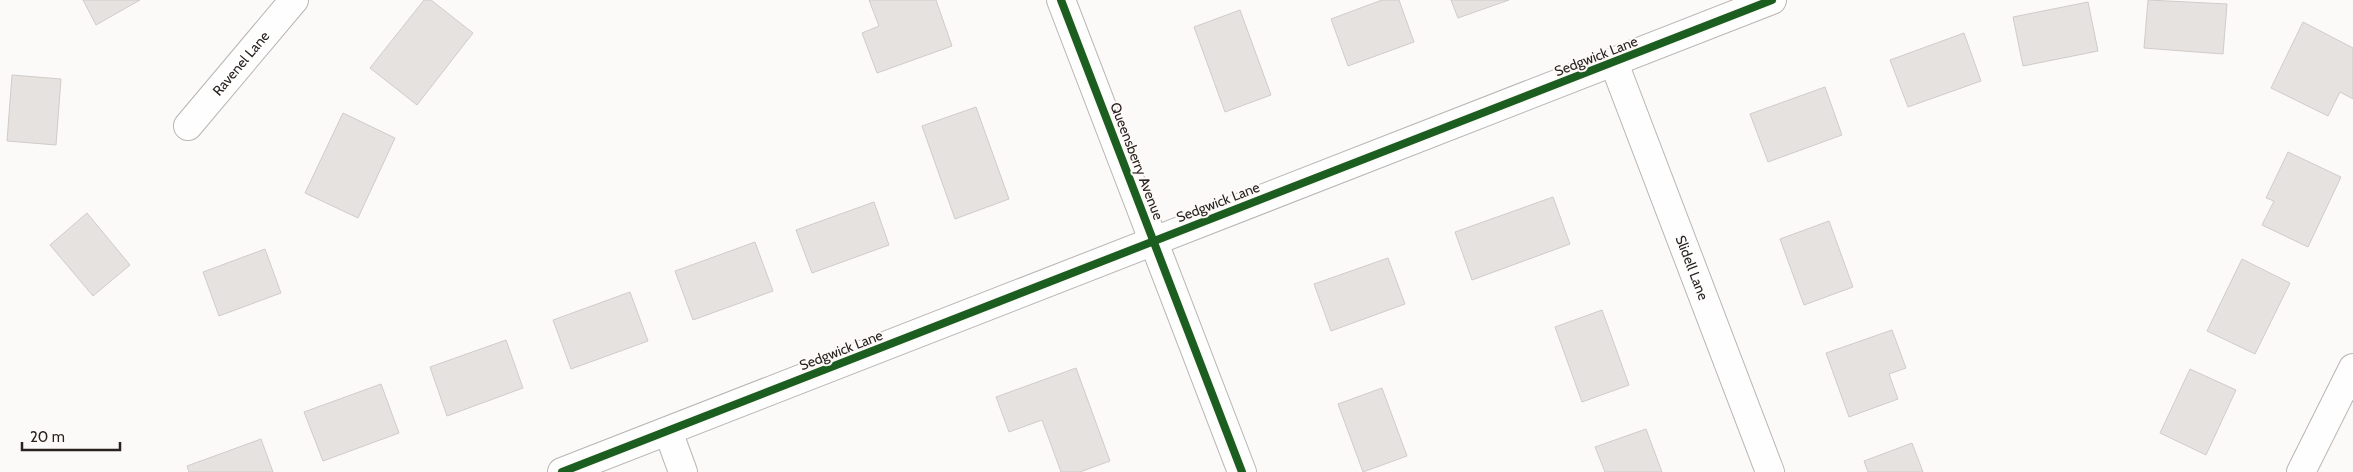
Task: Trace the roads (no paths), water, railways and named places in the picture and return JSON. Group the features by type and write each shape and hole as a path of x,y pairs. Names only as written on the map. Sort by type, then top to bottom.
{"street":[{"name":"Ravenel Lane","path":"188,126 294,0"},
{"name":"Queensberry Avenue","path":"1061,0 1242,472"},
{"name":"Sedgwick Lane","path":"562,472 1772,0"},
{"name":"Slidell Lane","path":"1614,63 1770,472"},
{"path":"2301,472 2353,368"},
{"path":"668,430 683,472"}]}
